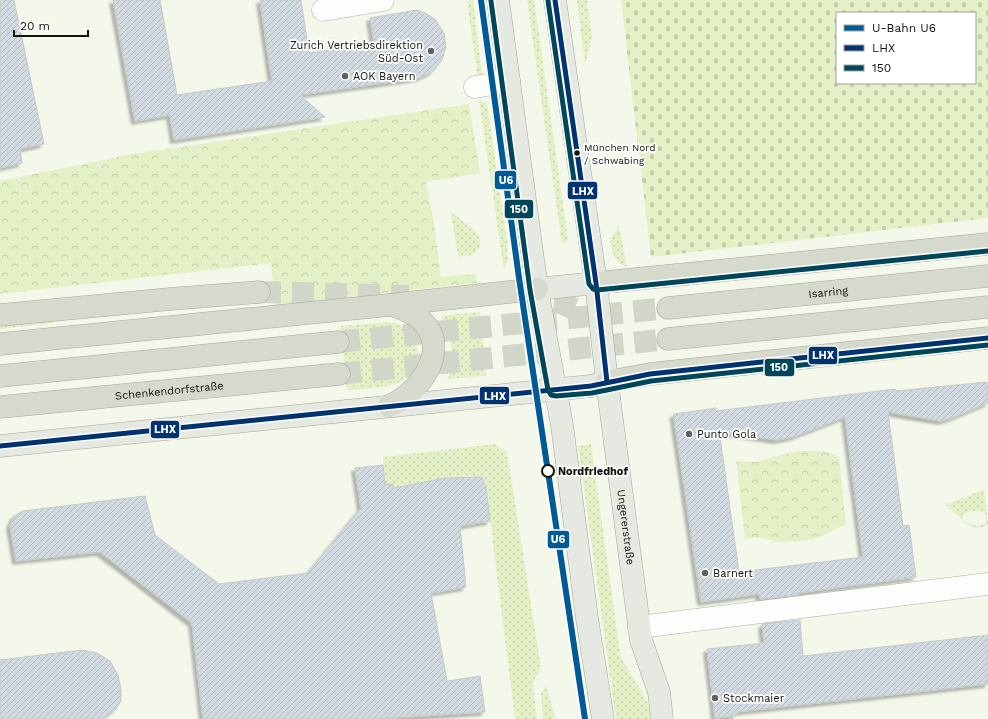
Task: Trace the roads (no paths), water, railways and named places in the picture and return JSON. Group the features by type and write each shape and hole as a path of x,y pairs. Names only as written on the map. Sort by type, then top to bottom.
{"highway":[{"path":"596,283 988,244"},
{"name":"Isarring","path":"668,308 988,276"},
{"path":"0,344 537,289"},
{"path":"0,315 259,292"},
{"path":"389,305 396,306 407,311 417,317 426,326 432,338 434,354 428,370 422,379 403,398 389,406"},
{"path":"668,339 988,307"},
{"path":"607,382 650,374 988,338"},
{"path":"0,376 338,342"},
{"name":"Schenkendorfstraße","path":"0,407 339,374"}],"main road":[{"path":"498,0 537,289 562,425 587,618 603,719"},
{"name":"Ungererstraße","path":"555,0 596,283 607,382 639,627 643,650 659,692 662,719"},
{"path":"537,289 596,283"},
{"path":"0,446 591,386 607,382"}],"lane":[{"path":"323,10 383,0"},
{"path":"475,86 509,81"},
{"path":"639,627 988,584"}],"tunnel":[{"path":"259,292 409,296"},
{"path":"521,300 556,301 591,316"},
{"path":"338,342 668,308"},
{"path":"339,374 668,339"}],"metro line":[{"name":"U6","path":"481,0 519,278 585,719"}],"place":[{"name":"Zurich Vertriebsdirektion Süd-Ost","path":"431,51"},
{"name":"AOK Bayern","path":"345,76"},
{"name":"München Nord / Schwabing","path":"577,153"},
{"name":"Punto Gola","path":"689,434"},
{"name":"Nordfriedhof","path":"548,471"},
{"name":"Barnert","path":"705,573"},
{"name":"Stockmaier","path":"715,698"}]}
